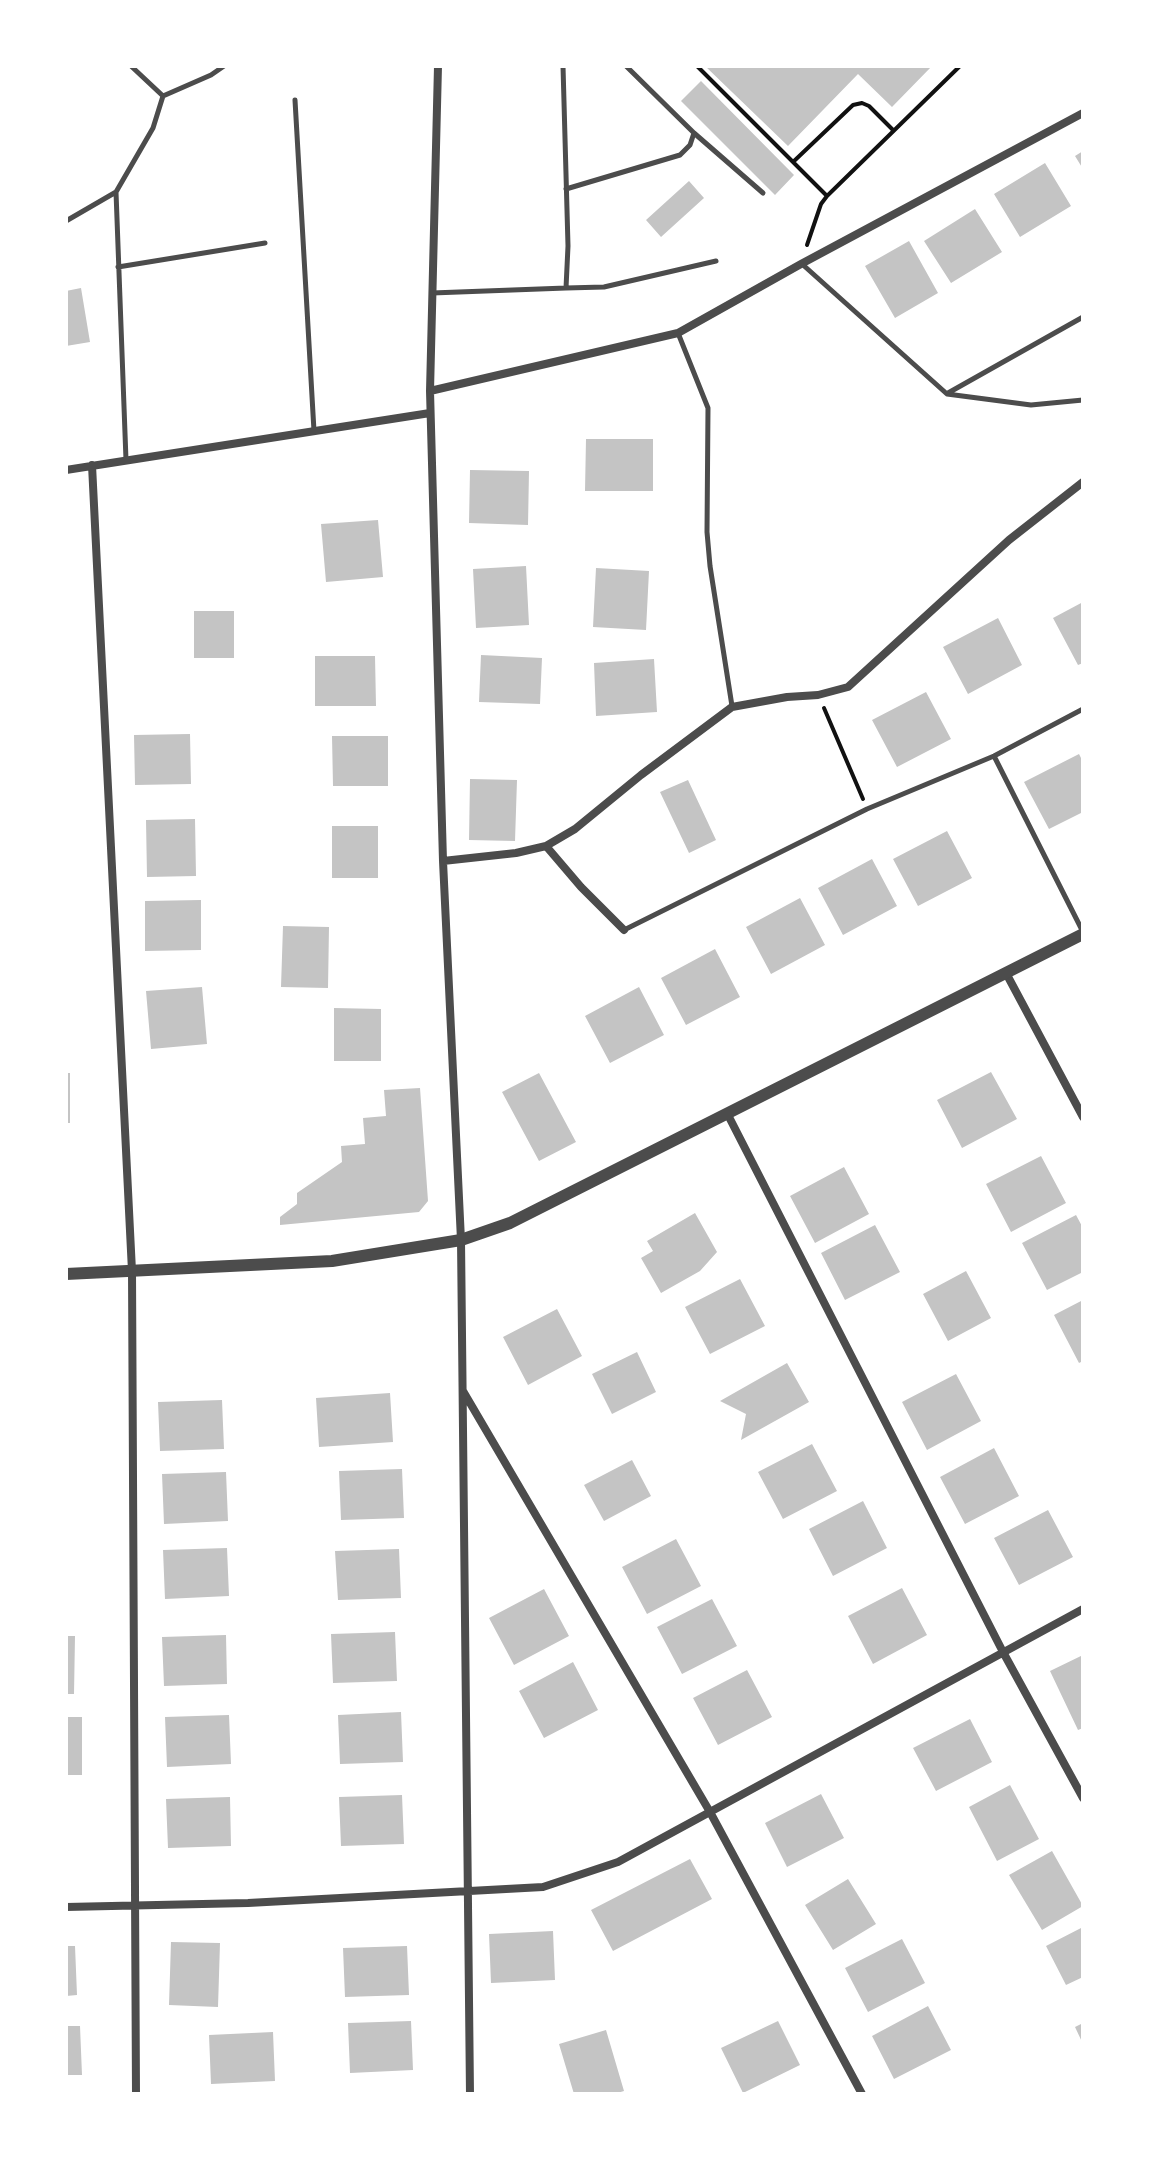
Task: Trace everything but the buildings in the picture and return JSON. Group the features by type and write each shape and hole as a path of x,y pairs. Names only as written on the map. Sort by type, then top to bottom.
{"street":[{"path":"438,66 430,413 443,861 461,1240 470,2094"},
{"path":"430,391 678,333 1083,113"},
{"path":"66,470 430,413"},
{"path":"92,465 132,1271 136,2094"},
{"path":"443,861 516,853 546,846 575,829 732,707 818,695 848,687 1009,540 1083,482"},
{"path":"546,846 624,930"},
{"path":"66,1274 332,1261 461,1240 510,1223 1083,933"},
{"path":"1006,973 1083,1117"},
{"path":"728,1115 1003,1652 1083,1798"},
{"path":"463,1390 710,1812 862,2094"},
{"path":"66,1907 248,1903 543,1887 618,1862 1083,1609"}],"lane":[{"path":"131,66 163,96"},
{"path":"66,221 116,192 153,128 163,96 224,66"},
{"path":"563,66 566,288"},
{"path":"626,66 694,133 763,193"},
{"path":"295,100 314,431"},
{"path":"566,189 680,155 690,145 694,133"},
{"path":"116,192 126,460"},
{"path":"118,267 265,243"},
{"path":"431,293 604,287 716,261"},
{"path":"801,264 947,394 1031,405 1083,400"},
{"path":"947,394 1083,317"},
{"path":"678,333 708,408 707,532 732,707"},
{"path":"624,930 867,809 994,756 1083,709"},
{"path":"994,756 1083,933"}],"path":[{"path":"697,66 827,196"},
{"path":"801,264 821,204 827,196 960,66"},
{"path":"793,162 853,105 862,103 869,106 894,131"},
{"path":"818,695 867,809"}]}
